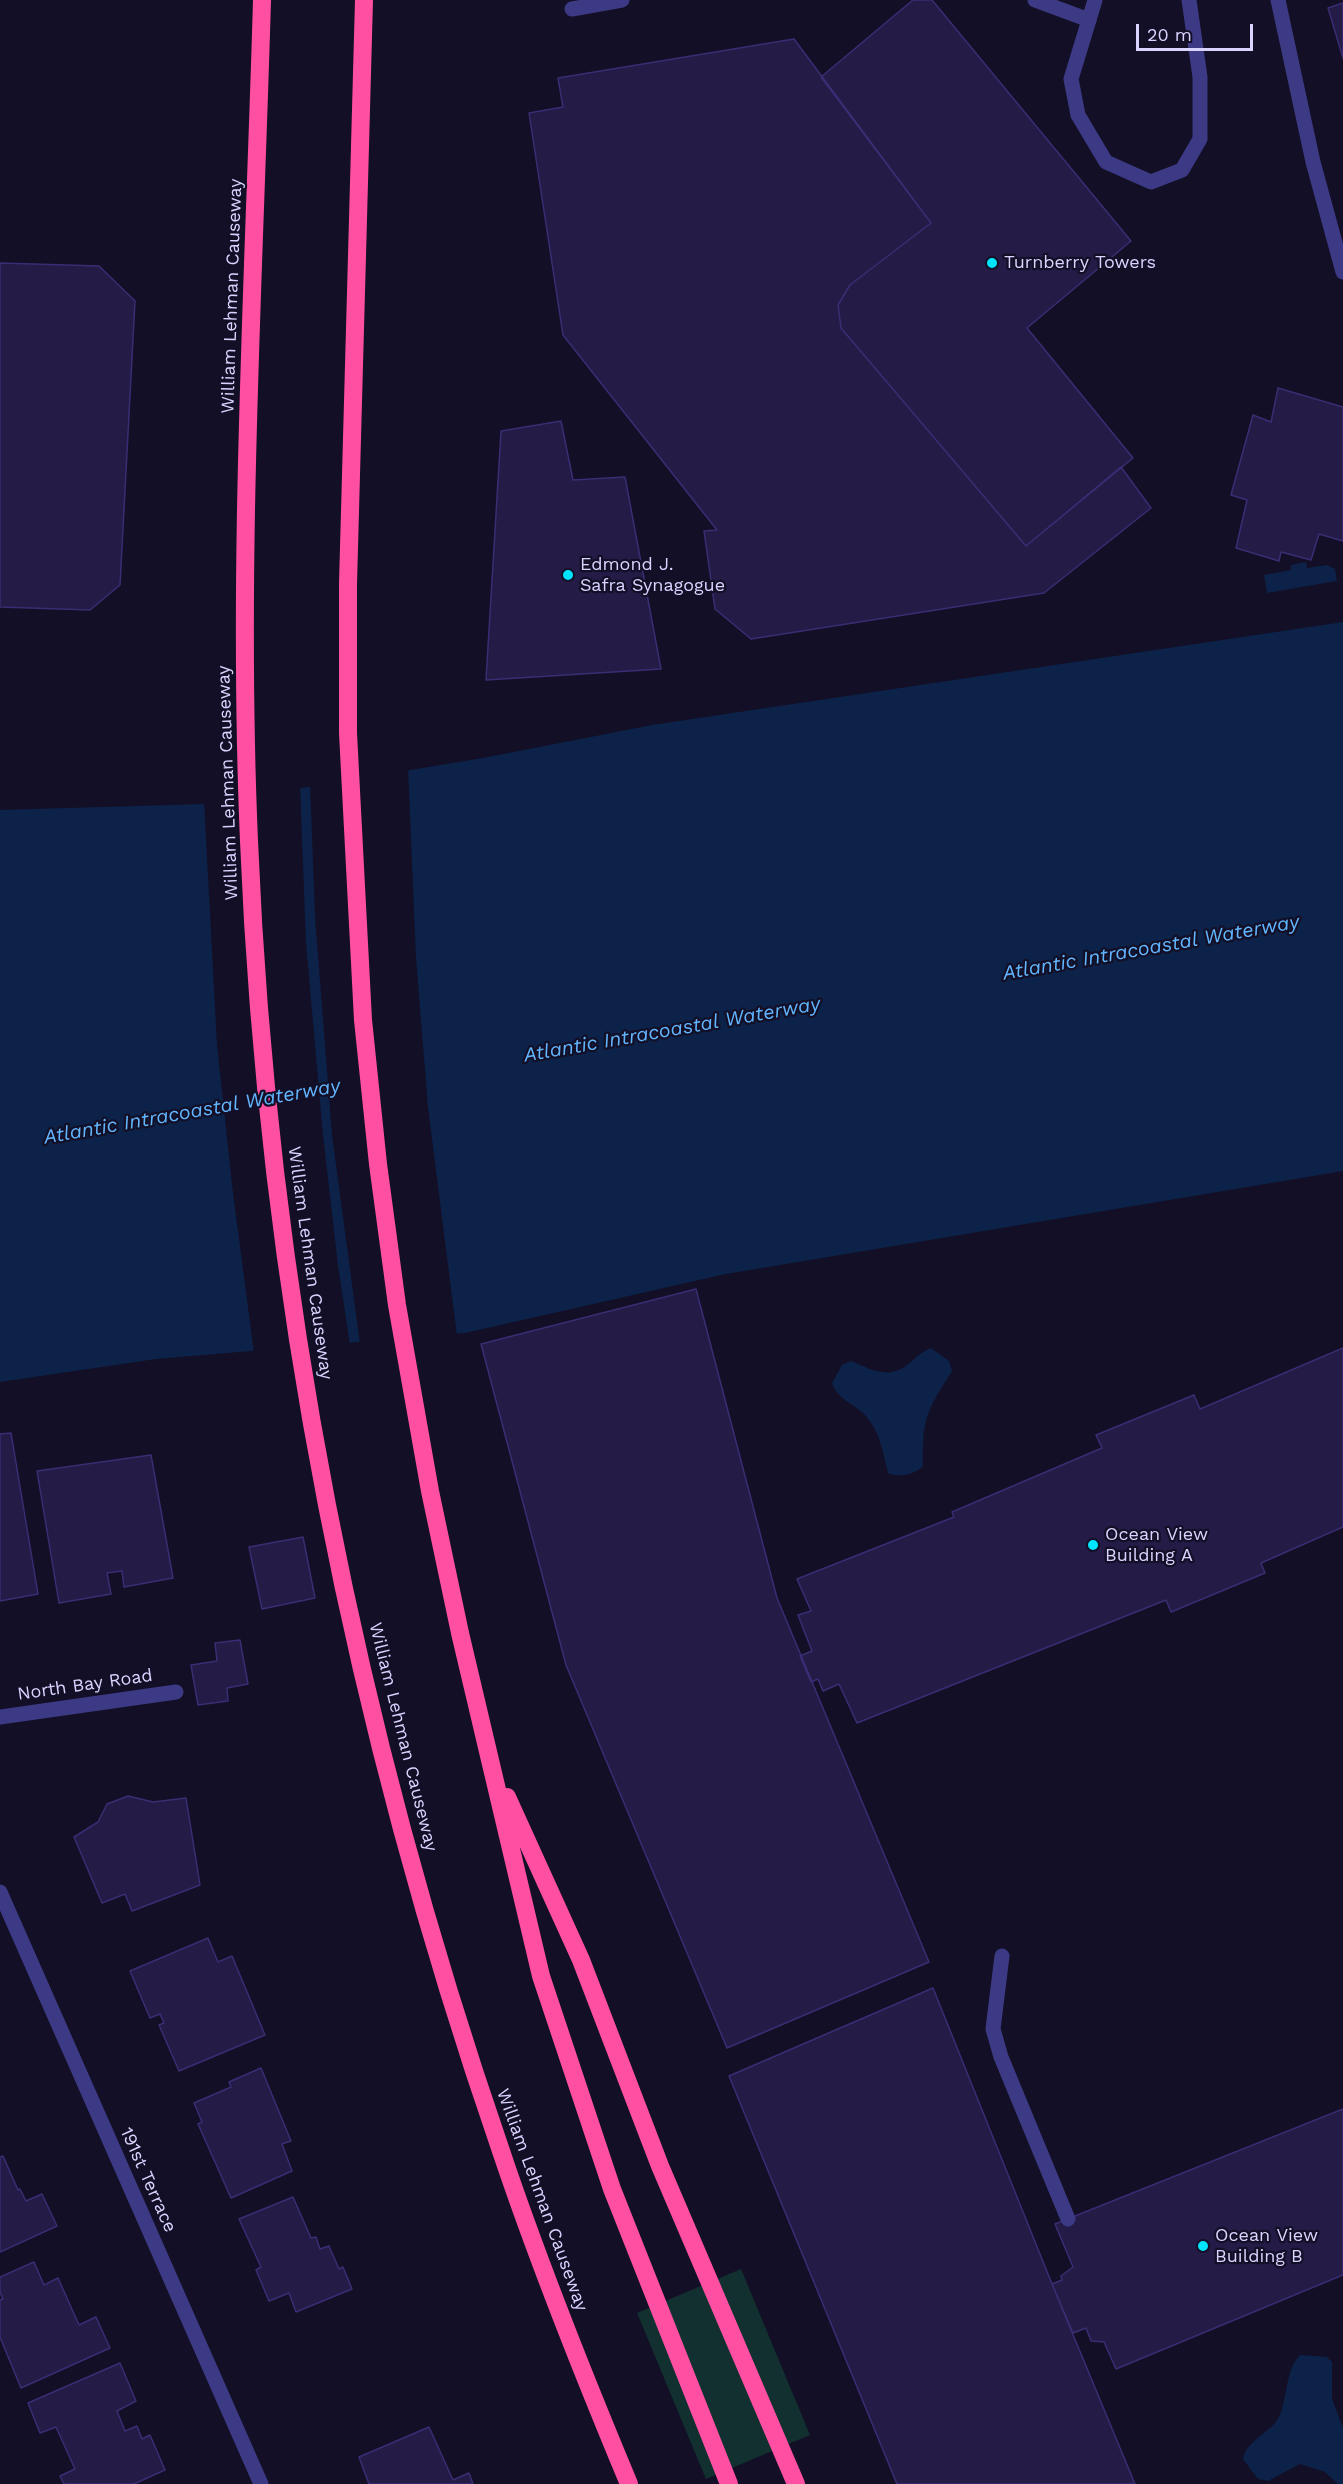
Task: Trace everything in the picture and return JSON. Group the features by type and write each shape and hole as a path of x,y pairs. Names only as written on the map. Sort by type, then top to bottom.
{"highway":[{"name":"William Lehman Causeway","path":"262,0 246,557 249,842 270,1119 298,1342 345,1592 377,1729 433,1939 522,2211 572,2346 628,2484"},
{"path":"364,0 348,630 348,733 363,1020 387,1235 430,1491 460,1633 541,1976 588,2121 662,2322 729,2484"},
{"path":"491,1761 581,1960 660,2166 796,2484"}],"street":[{"path":"573,9 622,0"},
{"path":"1035,0 1089,20"},
{"path":"1095,0 1071,79 1078,115 1106,162 1151,182 1182,170 1200,138 1200,78 1189,0"},
{"path":"1278,0 1313,162 1343,272"},
{"name":"North Bay Road","path":"0,1717 176,1692"},
{"name":"191st Terrace","path":"0,1892 261,2484"},
{"path":"1002,1956 993,2029 1001,2057 1068,2219"}],"green space":[{"path":"741,2269 810,2435 706,2479 637,2313"}],"water":[{"path":"1306,562 1307,568 1327,565 1335,569 1337,581 1267,593 1264,575 1291,570 1291,565"},
{"name":"Atlantic Intracoastal Waterway","path":"1343,622 1343,1171 726,1274 465,1333 156,1359 0,1382 0,810 205,804 483,758 652,725"},
{"path":"931,1348 949,1361 952,1371 928,1415 925,1425 923,1466 911,1473 892,1475 888,1473 880,1440 873,1425 862,1412 841,1396 832,1383 842,1365 851,1361 874,1370 893,1372 903,1368 922,1352"},
{"path":"1300,2355 1327,2357 1332,2362 1332,2399 1343,2428 1343,2484 1338,2484 1325,2472 1300,2464 1268,2481 1258,2479 1243,2459 1249,2446 1279,2417 1289,2376"}],"pier":[{"path":"408,767 416,958 428,1107 457,1336 360,1344 332,1135 315,917 310,783"},
{"path":"300,785 306,943 323,1135 338,1266 350,1345 254,1353 217,1045 204,801"}],"building":[{"name":"Turnberry Towers","path":"913,0 932,0 1131,241 1027,328 1133,458 1026,546 841,328 838,305 850,285 931,223 821,77"},
{"path":"1343,3 1343,58 1328,8"},
{"path":"794,39 931,223 850,285 838,305 841,328 1026,546 1121,467 1151,508 1044,593 751,639 715,609 704,531 717,530 563,335 529,113 563,107 558,78"},
{"path":"0,263 99,266 135,301 120,585 90,610 0,607"},
{"path":"1278,388 1343,407 1343,541 1319,534 1311,560 1281,552 1279,561 1236,548 1247,500 1231,495 1253,415 1271,422"},
{"name":"Edmond J. Safra Synagogue","path":"561,421 573,480 625,477 661,669 486,680 501,431"},
{"path":"696,1289 777,1598 929,1962 727,2048 566,1665 481,1344"},
{"name":"Ocean View Building A","path":"1343,1348 1343,1527 1261,1563 1265,1573 1171,1612 1166,1600 857,1723 839,1684 823,1691 818,1679 811,1682 800,1656 812,1651 798,1615 811,1611 797,1579 954,1517 952,1512 1102,1448 1096,1435 1194,1395 1200,1409"},
{"path":"11,1433 38,1594 0,1601 0,1434"},
{"path":"151,1455 173,1578 124,1587 122,1571 107,1573 111,1594 59,1603 37,1471"},
{"path":"303,1537 315,1598 262,1609 249,1547"},
{"path":"240,1640 248,1684 227,1688 228,1701 198,1705 191,1665 217,1661 215,1643"},
{"path":"128,1796 153,1802 186,1798 200,1885 132,1911 125,1894 102,1903 74,1837 98,1822 107,1804"},
{"path":"208,1938 218,1962 232,1956 265,2035 179,2071 159,2025 164,2023 160,2014 150,2018 130,1971"},
{"path":"933,1988 1135,2484 897,2484 729,2076"},
{"path":"261,2068 291,2141 282,2144 292,2171 231,2198 198,2124 202,2122 194,2103 231,2087 229,2082"},
{"name":"Ocean View Building B","path":"1343,2109 1343,2275 1116,2369 1104,2342 1091,2341 1086,2328 1073,2333 1052,2284 1062,2280 1061,2276 1073,2267 1055,2224"},
{"path":"3,2156 18,2190 20,2189 26,2201 42,2194 57,2226 0,2252 0,2157"},
{"path":"293,2197 311,2238 316,2237 320,2249 329,2246 339,2269 343,2267 352,2289 296,2312 289,2293 269,2301 256,2270 261,2267 239,2219"},
{"path":"34,2262 44,2285 58,2278 79,2325 96,2317 110,2348 21,2388 0,2337 0,2300 3,2299 0,2292 0,2277"},
{"path":"120,2363 136,2401 117,2411 125,2431 137,2426 142,2439 150,2435 165,2470 134,2484 64,2484 60,2476 75,2469 56,2427 40,2433 28,2403"},
{"path":"429,2427 453,2480 469,2473 473,2484 369,2484 359,2457"}],"place":[{"name":"Turnberry Towers","path":"992,263"},
{"name":"Edmond J. Safra Synagogue","path":"568,575"},
{"name":"Ocean View Building A","path":"1093,1545"},
{"name":"Ocean View Building B","path":"1203,2246"}]}
